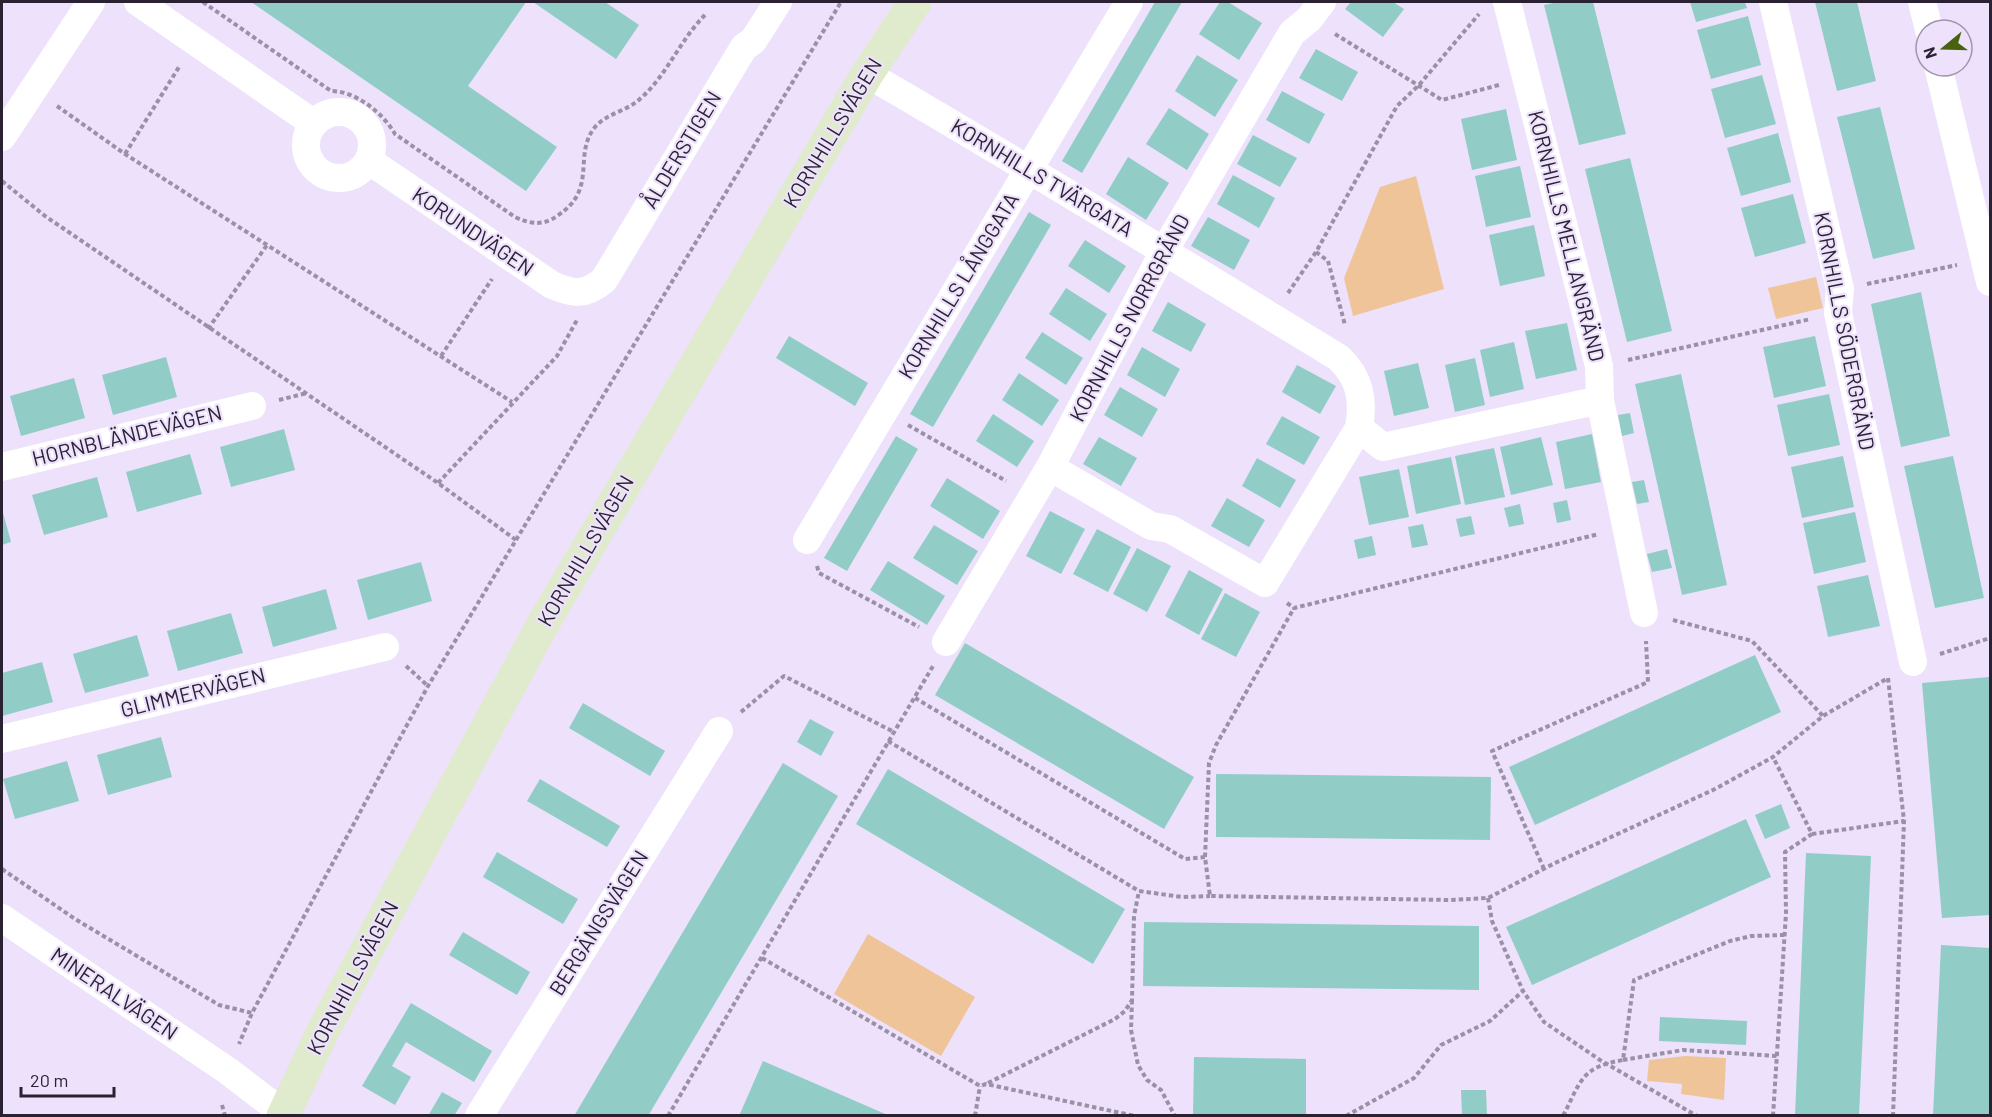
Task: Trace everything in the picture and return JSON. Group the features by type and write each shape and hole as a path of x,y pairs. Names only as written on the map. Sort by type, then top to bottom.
{"street":[{"path":"2,137 91,2"},
{"path":"138,2 314,123"},
{"name":"ÅLDERSTIGEN","path":"582,293 594,289 604,280 744,47 753,41 778,2"},
{"name":"KORNHILLSVÄGEN","path":"285,1115 324,1029 544,622 867,74 915,2"},
{"name":"KORNHILLS LÅNGGATA","path":"807,540 1129,2"},
{"name":"KORNHILLS SÖDERGRÄND","path":"1773,2 1840,289 1838,313 1913,662"},
{"path":"1922,2 1926,18"},
{"name":"KORNHILLS MELLANGRÄND","path":"1495,6 1526,78 1599,366 1600,400 1644,613"},
{"name":"KORNHILLS NORRGRÄND","path":"946,642 1050,467 1163,253 1292,33 1316,10"},
{"name":"KORNHILLS TVÄRGATA","path":"867,74 1029,168 1163,253 1339,358 1351,369"},
{"path":"1941,78 1988,270"},
{"path":"333,112 356,116 365,123 370,134 372,146 368,160 355,174 346,178 324,176 309,159 306,147 306,135 314,123 333,112"},
{"name":"KORUNDVÄGEN","path":"368,160 552,285 571,293 582,293"},
{"path":"1050,467 1151,526 1170,528 1265,583 1359,428 1363,409 1359,384 1351,369"},
{"path":"1359,428 1383,447 1600,400"},
{"name":"HORNBLÄNDEVÄGEN","path":"2,466 252,406"},
{"name":"GLIMMERVÄGEN","path":"2,739 385,647"},
{"name":"BERGÄNGSVÄGEN","path":"479,1116 719,730"},
{"name":"MINERALVÄGEN","path":"2,918 228,1071 285,1115"}],"path":[{"path":"203,2 331,91 345,91 365,104 388,122 395,134 514,217 528,223 540,223 553,219 575,202 580,190 590,137 596,126 641,99 687,32 705,15"},
{"path":"225,1116 219,1095 252,1013 428,686 841,2"},
{"path":"1272,317 1316,252 1397,106 1495,6"},
{"path":"1316,10 1442,100 1526,78"},
{"path":"125,154 194,42"},
{"path":"33,88 125,154 512,402"},
{"path":"2,181 45,216 208,329 438,483 516,540"},
{"path":"208,329 267,245"},
{"path":"1316,252 1328,261 1354,361 1351,369"},
{"path":"441,356 507,256"},
{"path":"1878,281 1988,270"},
{"path":"438,483 557,356 576,323 582,293"},
{"path":"1599,366 1838,313"},
{"path":"884,411 1033,496"},
{"path":"1210,896 1204,857 1209,763 1215,745 1294,608 1626,528"},
{"path":"668,1116 946,642 819,573 807,540"},
{"path":"1265,583 1294,608"},
{"path":"1544,870 1492,751 1648,681 1644,613 1752,641 1823,716"},
{"path":"1913,662 1990,638"},
{"path":"719,730 784,676 894,732"},
{"path":"888,741 1139,891 1157,895 1345,900 1488,898 1715,789 1773,756 1823,716 1888,678 1904,821 1893,1116"},
{"path":"915,698 1185,859 1204,857"},
{"path":"1773,756 1812,834"},
{"path":"1773,1116 1786,913 1785,852 1812,834 1904,821"},
{"path":"2,869 75,919 219,1005 252,1013"},
{"path":"1139,891 1134,916 1131,1030 1138,1065 1147,1080 1161,1090 1175,1116"},
{"path":"1488,898 1492,921 1523,991 1544,1022 1605,1063 1697,1116"},
{"path":"1623,1060 1634,980 1730,941 1751,936 1784,935"},
{"path":"762,958 980,1086 1115,1019 1125,1011 1132,1000"},
{"path":"1346,1116 1414,1078 1441,1045 1491,1021 1523,991"},
{"path":"1563,1116 1581,1080 1592,1068 1605,1063 1683,1050 1777,1056"},
{"path":"986,1084 1135,1116"},
{"path":"975,1116 980,1086"}],"shaded area":[{"path":"1416,176 1444,289 1353,316 1344,278 1380,187"},
{"path":"1816,277 1823,308 1776,319 1768,288"},
{"path":"868,934 975,997 941,1056 834,994"},
{"path":"1685,1056 1726,1058 1724,1100 1681,1094 1682,1084 1647,1081 1649,1060"}],"building":[{"path":"251,2 526,2 468,86 557,147 526,191"},
{"path":"533,2 605,2 639,25 616,59"},
{"path":"1155,2 1182,2 1082,173 1062,161"},
{"path":"1220,2 1228,2 1262,23 1239,60 1199,34"},
{"path":"1351,2 1393,2 1404,9 1383,37 1345,9"},
{"path":"1558,2 1593,2 1626,134 1579,145 1544,5"},
{"path":"1690,2 1745,2 1747,8 1696,22"},
{"path":"1815,2 1857,2 1876,81 1837,91"},
{"path":"1748,16 1761,65 1711,79 1697,30"},
{"path":"1316,49 1358,72 1342,101 1299,78"},
{"path":"1197,55 1238,80 1215,117 1175,91"},
{"path":"1762,75 1776,124 1725,138 1711,89"},
{"path":"1282,91 1325,114 1309,144 1266,120"},
{"path":"1880,107 1915,249 1873,259 1837,117"},
{"path":"1169,108 1209,134 1187,170 1146,144"},
{"path":"1506,109 1517,160 1472,170 1461,119"},
{"path":"1778,133 1791,182 1741,196 1727,148"},
{"path":"1253,135 1297,158 1280,187 1237,164"},
{"path":"1128,157 1169,183 1146,220 1106,194"},
{"path":"1630,158 1672,331 1627,342 1585,169"},
{"path":"1520,166 1531,217 1486,227 1475,176"},
{"path":"1233,175 1275,198 1259,228 1217,204"},
{"path":"1793,194 1806,243 1755,257 1741,208"},
{"path":"1029,212 1051,225 933,427 910,414"},
{"path":"1208,217 1250,240 1234,270 1191,246"},
{"path":"1534,225 1545,276 1500,286 1489,235"},
{"path":"1085,240 1126,266 1109,293 1068,266"},
{"path":"1066,288 1107,314 1090,341 1049,314"},
{"path":"1921,292 1950,436 1901,447 1871,304"},
{"path":"1168,302 1206,324 1191,352 1152,331"},
{"path":"1567,323 1577,370 1536,379 1525,331"},
{"path":"1042,332 1083,358 1066,385 1025,358"},
{"path":"789,336 868,383 855,406 776,358"},
{"path":"1815,336 1826,386 1774,398 1763,347"},
{"path":"1514,342 1524,389 1490,397 1480,350"},
{"path":"1142,347 1180,369 1165,397 1127,375"},
{"path":"166,357 177,397 113,415 102,375"},
{"path":"1475,358 1485,405 1455,412 1445,365"},
{"path":"1418,363 1429,408 1394,416 1384,371"},
{"path":"1297,365 1336,386 1320,414 1282,392"},
{"path":"1019,373 1059,400 1042,426 1002,400"},
{"path":"1681,374 1727,585 1682,595 1635,384"},
{"path":"74,378 85,418 21,436 10,396"},
{"path":"1120,387 1158,409 1142,437 1104,415"},
{"path":"1829,394 1840,445 1788,456 1777,405"},
{"path":"1630,413 1634,433 1622,436 1618,415"},
{"path":"993,414 1034,441 1017,467 976,441"},
{"path":"1282,416 1320,437 1304,465 1266,444"},
{"path":"284,429 295,470 231,487 220,447"},
{"path":"1592,434 1601,482 1565,489 1556,442"},
{"path":"896,436 918,449 847,571 824,558"},
{"path":"1099,437 1137,458 1121,486 1083,464"},
{"path":"1541,437 1553,485 1511,495 1500,447"},
{"path":"1494,448 1505,497 1465,505 1455,456"},
{"path":"190,454 202,494 137,512 126,472"},
{"path":"1843,456 1854,507 1802,518 1791,467"},
{"path":"1953,456 1984,598 1935,608 1904,466"},
{"path":"1451,457 1461,504 1416,514 1407,466"},
{"path":"1257,458 1296,480 1280,508 1242,486"},
{"path":"1399,469 1409,517 1369,525 1359,477"},
{"path":"97,477 108,517 44,535 32,495"},
{"path":"947,478 1000,511 983,539 930,506"},
{"path":"1644,480 1649,502 1637,504 1632,482"},
{"path":"1227,498 1265,520 1249,547 1211,526"},
{"path":"1567,500 1571,520 1557,523 1553,503"},
{"path":"1520,504 1524,524 1509,527 1504,508"},
{"path":"2,509 11,542 2,545"},
{"path":"1050,511 1085,529 1061,574 1026,556"},
{"path":"1855,512 1866,562 1814,574 1803,523"},
{"path":"1471,516 1475,534 1460,537 1456,519"},
{"path":"1423,524 1428,545 1412,548 1408,527"},
{"path":"934,525 978,551 957,585 913,558"},
{"path":"1097,529 1131,547 1108,592 1073,574"},
{"path":"1372,536 1376,555 1358,559 1354,540"},
{"path":"1137,548 1171,566 1147,612 1113,594"},
{"path":"1667,549 1672,568 1652,572 1647,554"},
{"path":"888,561 945,596 927,625 870,590"},
{"path":"421,562 432,601 368,620 357,580"},
{"path":"1189,570 1223,589 1199,635 1165,616"},
{"path":"1868,575 1880,626 1828,637 1817,586"},
{"path":"326,589 337,629 273,647 262,607"},
{"path":"1225,593 1260,612 1236,657 1201,639"},
{"path":"231,613 243,653 178,671 167,631"},
{"path":"137,635 149,676 85,693 73,654"},
{"path":"965,643 1194,777 1164,829 935,695"},
{"path":"1755,655 1781,712 1535,825 1509,767"},
{"path":"42,662 53,702 2,716 2,673"},
{"path":"1989,677 1990,915 1942,918 1922,683"},
{"path":"583,703 665,751 650,776 569,728"},
{"path":"810,719 834,732 821,756 797,742"},
{"path":"161,737 172,777 108,795 97,755"},
{"path":"67,761 79,801 15,819 3,779"},
{"path":"783,763 838,796 648,1116 574,1116"},
{"path":"888,769 1125,909 1093,964 856,824"},
{"path":"1216,774 1491,777 1490,840 1216,837"},
{"path":"540,779 620,826 607,847 527,801"},
{"path":"1781,804 1790,828 1765,839 1755,815"},
{"path":"1746,819 1771,877 1532,985 1506,927"},
{"path":"497,852 578,899 563,924 483,877"},
{"path":"1806,853 1871,856 1859,1116 1795,1116"},
{"path":"1144,922 1479,926 1479,990 1143,986"},
{"path":"463,932 530,972 517,995 449,955"},
{"path":"1941,945 1990,948 1990,1116 1933,1116"},
{"path":"411,1003 492,1051 474,1082 406,1042 392,1066 411,1077 395,1105 362,1086"},
{"path":"1660,1017 1747,1021 1746,1045 1659,1041"},
{"path":"1194,1057 1306,1059 1306,1116 1193,1116"},
{"path":"763,1061 890,1116 739,1116"},
{"path":"1461,1090 1486,1090 1487,1116 1462,1116"},
{"path":"442,1092 462,1103 454,1116 428,1116"}]}
